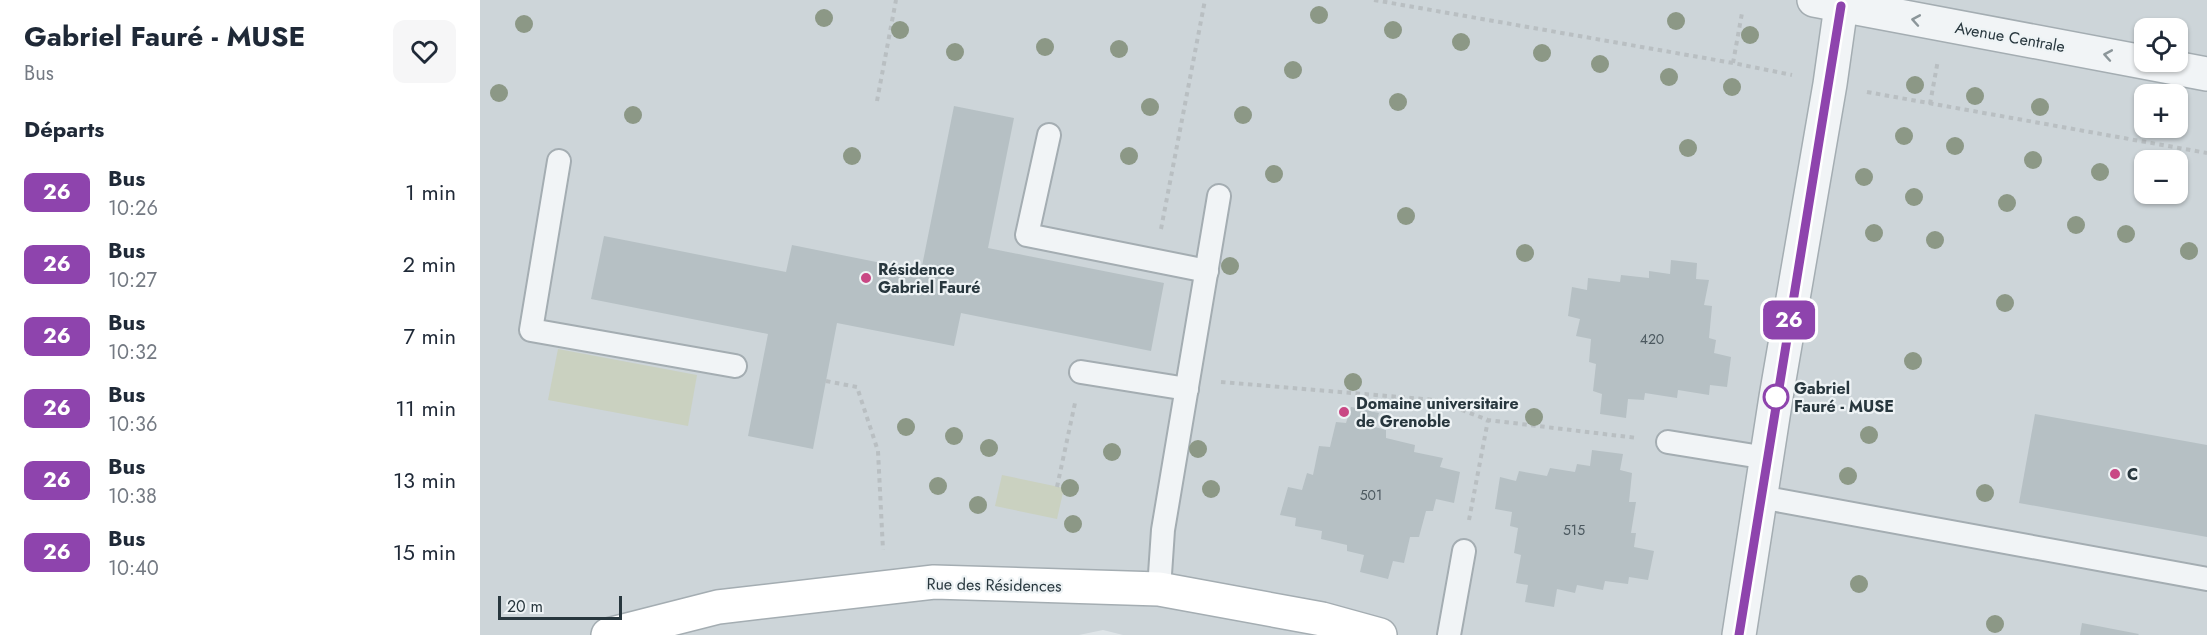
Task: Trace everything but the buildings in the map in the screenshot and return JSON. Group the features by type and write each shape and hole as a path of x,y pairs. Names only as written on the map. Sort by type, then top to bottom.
{"street":[{"name":"Avenue Centrale","path":"1828,3 2207,74"},
{"path":"1739,635 1830,84 1828,3"},
{"name":"Rue des Résidences","path":"608,635 718,607 934,582 1159,589 1322,619 1380,635"}],"lane":[{"path":"1049,135 1027,235 1207,271"},
{"path":"559,161 531,330 735,366"},
{"path":"1159,589 1163,530 1219,196"},
{"path":"1082,372 1187,389"},
{"path":"1668,442 1767,458"},
{"path":"1760,497 2207,579"},
{"path":"1449,635 1464,551"}],"path":[{"path":"877,101 896,0"},
{"path":"1156,261 1205,0"},
{"path":"1733,63 1742,13"},
{"path":"1930,104 1939,54"},
{"path":"1057,487 1082,372"},
{"path":"826,381 858,387 878,451 883,554"},
{"path":"1227,383 1436,400 1488,420 1635,437"},
{"path":"1472,504 1488,420"}],"shaded area":[{"name":"Domaine universitaire de Grenoble","path":"480,0 2207,0 2207,635 1123,635 1103,630 1079,635 480,635"}],"green space":[{"path":"558,349 697,375 688,426 548,400"},
{"path":"1002,475 1064,488 1057,519 995,506"}],"bus line":[{"name":"26","path":"1739,635 1841,6"}],"place":[{"name":"Résidence Gabriel Fauré","path":"866,278"},
{"name":"Gabriel Fauré - MUSE","path":"1776,397"},
{"name":"Domaine universitaire de Grenoble","path":"1344,412"},
{"name":"C","path":"2115,474"}]}
